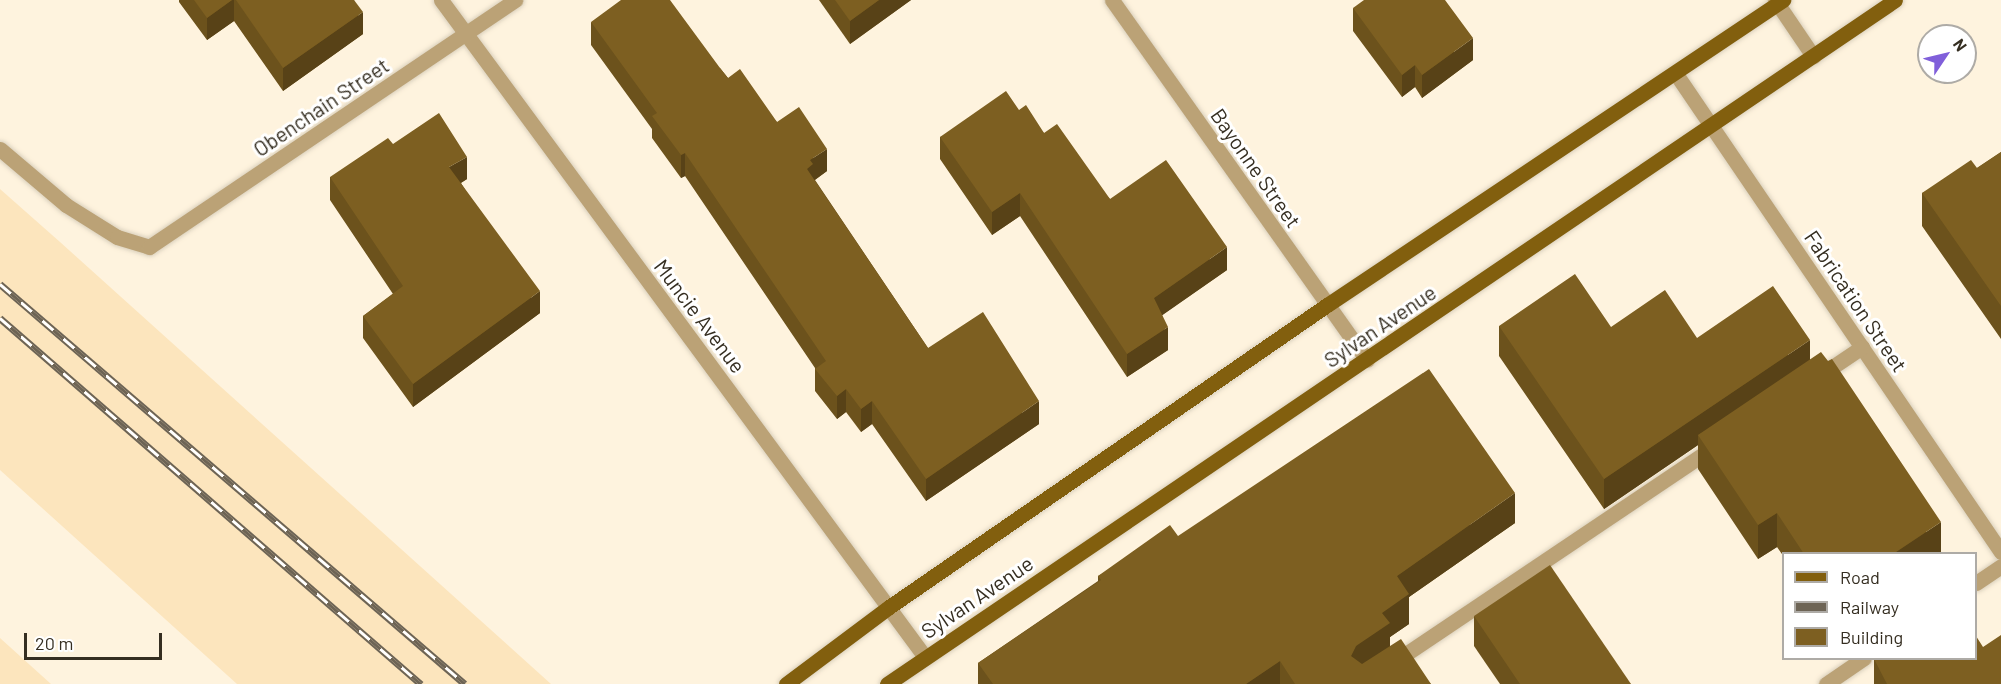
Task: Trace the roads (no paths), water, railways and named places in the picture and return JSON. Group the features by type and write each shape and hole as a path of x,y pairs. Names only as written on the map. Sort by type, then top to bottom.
{"main road":[{"name":"Sylvan Avenue","path":"887,684 1712,127 1895,0"},
{"name":"Sylvan Avenue","path":"786,684 889,607 1327,305 1676,74 1778,1"}],"street":[{"name":"Muncie Avenue","path":"441,0 924,657"},
{"name":"Obenchain Street","path":"0,149 66,205 117,237 149,247 515,0"},
{"name":"Bayonne Street","path":"1112,0 1367,360"},
{"path":"1778,1 1814,56"},
{"name":"Fabrication Street","path":"1676,74 2001,552"},
{"path":"1803,387 1862,347"},
{"path":"1362,684 1725,440"},
{"path":"1977,582 2001,566"},
{"path":"1826,684 1861,660"}],"railway":[{"path":"0,284 465,684"},
{"path":"0,318 421,684"}]}
